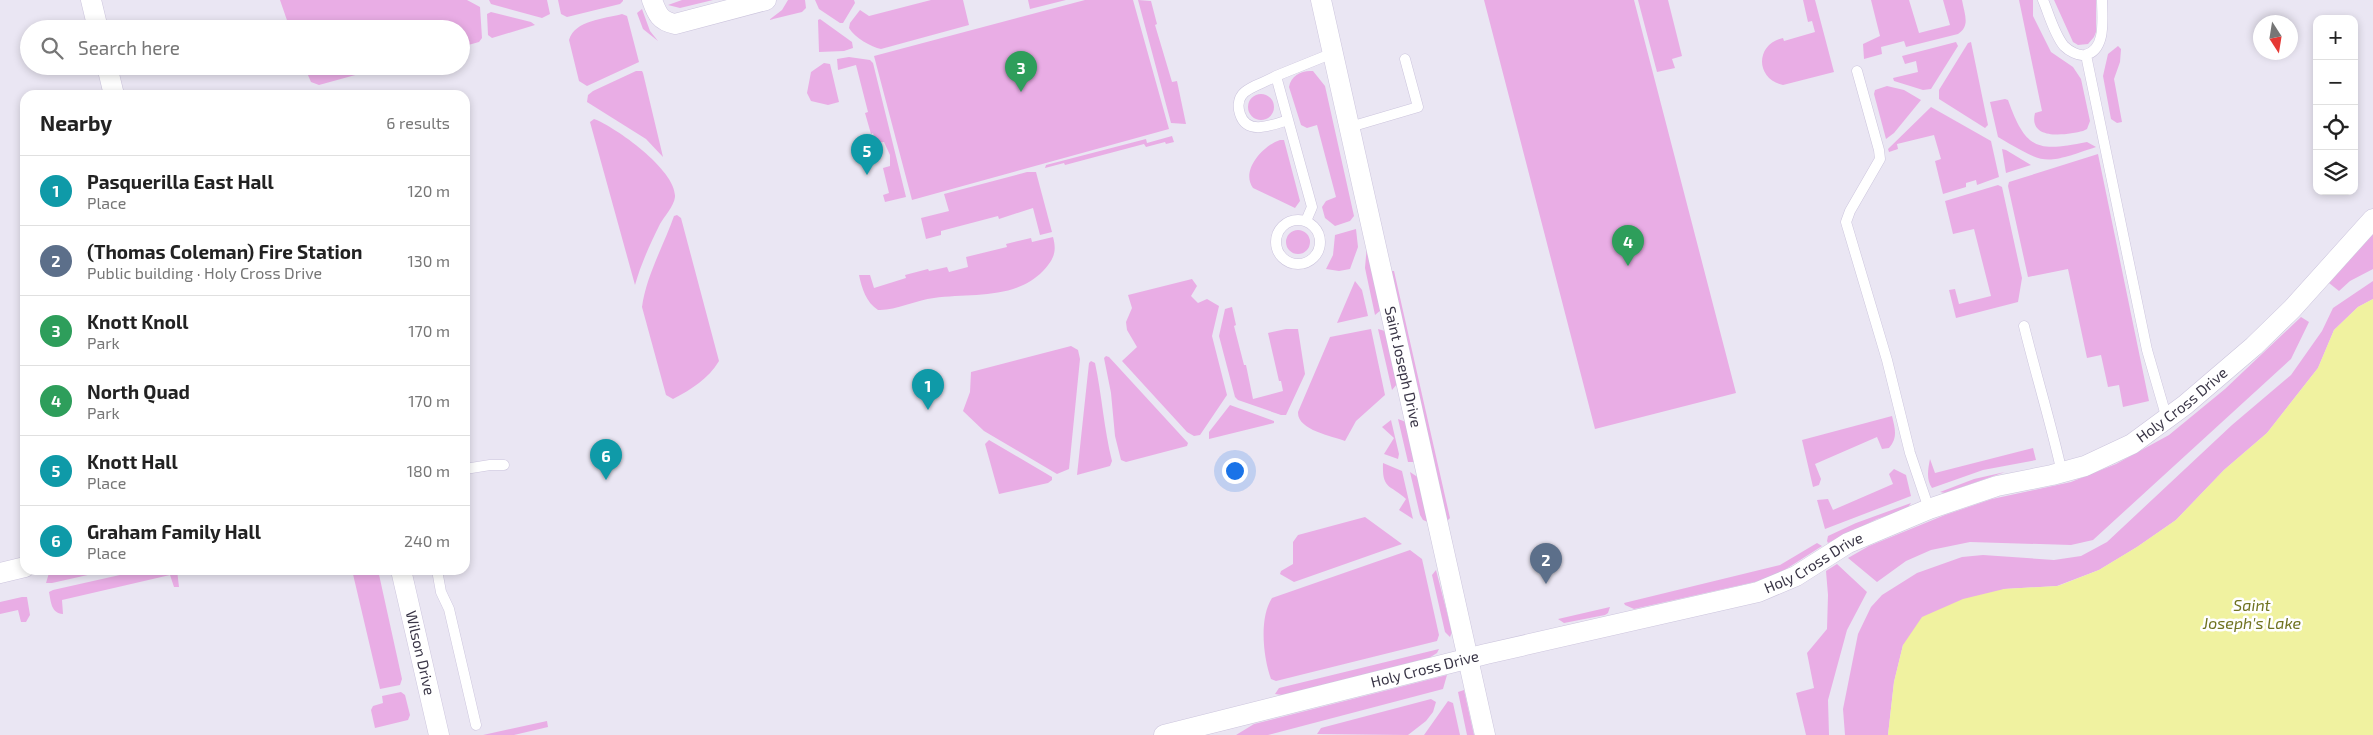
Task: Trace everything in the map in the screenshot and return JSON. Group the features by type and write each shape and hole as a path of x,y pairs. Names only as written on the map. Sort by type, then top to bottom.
{"street":[{"path":"91,0 96,20"},
{"path":"652,0 656,14 662,20 675,24 766,0"},
{"name":"Saint Joseph Drive","path":"1321,0 1485,735"},
{"path":"109,75 113,90"},
{"name":"Holy Cross Drive","path":"1164,735 1469,658 1758,592 1796,576 1848,543 1929,509 1997,486 2062,473 2085,466 2120,451 2167,419 2238,361 2285,316 2373,218"},
{"path":"0,573 20,568"},
{"name":"Wilson Drive","path":"402,575 439,735"}],"lane":[{"path":"2043,0 2063,44 2070,51 2086,55 2099,44 2102,35 2102,0"},
{"path":"1288,120 1258,128 1246,124 1240,115 1238,103 1242,94 1249,89 1266,83 1276,76 1333,53"},
{"path":"2086,55 2147,350 2167,419"},
{"path":"1350,127 1418,107 1405,59"},
{"path":"1857,71 1880,159 1850,211 1846,222 1887,360 1910,453 1929,509"},
{"path":"1276,76 1312,208 1306,221"},
{"path":"1292,220 1306,221 1317,229 1320,249 1306,263 1292,264 1285,261 1276,250 1276,235 1285,223 1292,220"},
{"path":"2024,326 2035,373 2050,419 2062,473"},
{"path":"470,469 490,465 504,465"},
{"path":"438,575 441,592 449,608 476,725"}],"shaded area":[{"path":"280,0 467,0 480,7 482,38 479,42 470,44 470,20 287,20"},
{"path":"489,0 547,0 550,14 542,18 491,4"},
{"path":"558,0 623,1 620,4 567,17 561,14"},
{"path":"682,0 713,0 680,8 668,5"},
{"path":"788,0 805,0 806,8 802,12 769,20 782,10"},
{"path":"815,0 854,0 855,3 843,23 840,23 819,9"},
{"path":"931,0 963,0 969,25 881,49 864,41 849,28 850,23 860,10 869,16"},
{"path":"1028,0 1066,0 1030,9"},
{"path":"1085,0 1133,0 1169,129 912,200 874,56"},
{"path":"1138,0 1151,1 1157,24 1155,25 1172,82 1177,81 1186,124 1171,123"},
{"path":"1484,0 1634,0 1736,393 1595,429"},
{"path":"1638,0 1668,0 1682,56 1672,59 1675,68 1657,72"},
{"path":"1803,0 1815,0 1834,72 1783,85 1774,82 1767,76 1763,69 1763,54 1774,41 1783,38 1784,41 1815,32 1812,21 1808,22"},
{"path":"1871,0 1909,0 1919,33 1950,25 1943,0 1962,0 1966,23 1958,34 1906,47 1904,41 1881,47 1882,54 1864,59 1863,44 1880,36"},
{"path":"2019,0 2033,0 2033,16 2051,52 2073,67 2081,79 2090,121 2087,129 2076,133 2050,134 2037,128 2034,122 2035,113 2042,111"},
{"path":"2054,0 2096,0 2096,32 2088,44 2078,45 2073,42"},
{"path":"642,9 650,31 658,41 643,29 637,13"},
{"path":"491,12 531,22 535,25 492,38 488,35 487,14"},
{"path":"622,14 627,16 639,62 587,86 579,81 569,40 572,33 577,28 591,21"},
{"path":"820,19 852,42 853,48 844,51 819,52 818,20"},
{"path":"1956,42 1958,46 1931,89 1923,90 1894,81 1893,78 1918,72 1916,61 1905,64 1902,56"},
{"path":"1971,42 1988,125 1985,128 1939,99 1939,90 1968,43"},
{"path":"2118,46 2121,49 2120,62 2114,79 2122,122 2117,123 2111,119 2103,76 2108,54"},
{"path":"849,57 870,60 873,63 906,197 885,202 883,195 889,193 883,168 890,166 890,155 884,142 876,143 873,133 871,134 865,113 868,112 856,65 838,70 837,59"},
{"path":"824,63 830,64 839,102 828,105 811,101 807,93 811,72"},
{"path":"636,71 642,71 643,73 663,157 646,139 587,102 588,95 593,91"},
{"path":"1305,71 1313,71 1325,86 1354,216 1350,221 1335,226 1325,218 1322,207 1326,201 1336,197 1317,125 1307,128 1301,125 1289,87 1292,79 1298,74"},
{"path":"308,75 355,75 319,85 311,82"},
{"path":"1887,86 1904,90 1921,100 1894,133 1886,139 1874,94 1875,90"},
{"path":"1261,94 1270,98 1274,107 1270,116 1261,120 1252,116 1248,107 1252,98"},
{"path":"2008,100 2021,129 2035,144 2056,147 2087,142 2096,147 2054,159 2045,159 2026,153 1998,137 1990,102"},
{"path":"1931,107 1991,141 1999,177 1977,185 1976,180 1966,183 1966,187 1943,194 1935,161 1941,159 1934,135 1897,144 1898,149 1889,152 1888,149"},
{"path":"594,119 616,131 644,151 666,175 673,187 675,197 671,208 660,224 635,285 590,122"},
{"path":"1172,136 1174,142 1166,144 1165,142 1146,147 1144,144 1065,165 1064,163 1045,168 1046,165 1146,139 1147,143"},
{"path":"1280,140 1284,140 1300,201 1295,208 1253,188 1250,181 1249,174 1256,159 1267,147"},
{"path":"2002,149 2006,150 2031,165 2006,173"},
{"path":"2098,154 2149,401 2123,407 2119,385 2108,387 2101,355 2087,358 2068,269 2028,277 2008,186 2009,182"},
{"path":"1027,172 1036,172 1052,232 1040,235 1033,208 999,219 998,216 941,231 941,235 926,239 921,218 949,211 944,194"},
{"path":"1998,185 2002,187 2022,278 2018,302 1956,318 1949,290 1955,289 1959,304 1991,296 1974,229 1953,234 1945,201"},
{"path":"677,215 681,218 719,361 699,383 673,399 666,395 642,307 651,272 674,216"},
{"path":"1356,229 1358,247 1350,269 1339,271 1326,269 1333,255 1335,235"},
{"path":"1298,230 1306,234 1310,242 1306,250 1298,254 1290,250 1286,242 1290,234"},
{"path":"2373,234 2373,269 2350,281 2339,291 2329,283"},
{"path":"1053,237 1055,247 1052,259 1043,271 1019,287 992,294 934,298 891,309 878,310 865,295 859,275 870,275 874,288 906,278 905,275 928,269 929,271 947,267 949,272 968,267 966,257 1007,247 1006,244 1031,238 1032,242"},
{"path":"1367,244 1381,310 1375,315 1365,268"},
{"path":"1391,271 1394,271 1450,518 1447,521"},
{"path":"1192,279 1197,286 1191,296 1198,303 1207,299 1219,306 1212,336 1227,395 1200,435 1194,436 1187,432 1122,361 1137,347 1127,330 1126,322 1132,308 1128,295"},
{"path":"1355,281 1362,290 1368,316 1337,323"},
{"path":"2373,281 2373,299 2358,307 2334,330 2318,368 2267,433 2224,470 2176,520 2099,570 2057,586 2004,589 1903,645 1894,682 1888,735 1845,735 1843,709 1858,634 1871,607 1882,595 1917,573 1962,557 1983,555 2054,560 2081,556 2107,542 2232,425 2291,375 2322,331 2333,308"},
{"path":"1232,307 1236,325 1234,326 1244,365 1246,365 1253,399 1283,391 1268,333 1286,329 1298,329 1305,374 1286,415 1238,400 1235,397 1219,336 1225,309"},
{"path":"2301,317 2309,322 2291,359 2093,540 2071,545 1970,542 1931,550 1906,561 1877,582 1848,558 1869,546 1945,515 1992,499 2071,482 2116,464 2169,435 2225,389"},
{"path":"1371,329 1385,395 1356,421 1345,441 1309,428 1299,418 1298,412 1330,337"},
{"path":"1378,329 1385,331 1397,384 1392,390"},
{"path":"1071,346 1078,350 1080,359 1069,469 1057,474 984,431 963,411 970,392 971,372"},
{"path":"1106,356 1188,443 1187,446 1126,462 1121,460 1115,436 1111,393 1104,358"},
{"path":"1091,361 1095,363 1112,461 1110,466 1077,475 1089,363"},
{"path":"1230,405 1274,421 1274,423 1209,439 1209,432"},
{"path":"1892,416 1895,437 1889,448 1882,449 1877,437 1815,464 1821,479 1819,485 1813,487 1802,440"},
{"path":"1398,419 1406,422 1414,462 1408,462"},
{"path":"1391,420 1399,454 1398,459 1384,454 1394,438 1382,427"},
{"path":"989,440 1052,477 1052,480 1048,483 999,494 985,444"},
{"path":"2033,448 2036,460 1983,470 1932,488 1928,478 1930,459 1935,473"},
{"path":"1383,463 1402,471 1413,519 1399,510 1406,499 1388,486 1384,478"},
{"path":"1894,469 1906,475 1911,496 1825,529 1817,500 1828,499 1833,510 1893,484 1889,474"},
{"path":"1410,472 1419,478 1428,522 1423,520 1420,515"},
{"path":"2005,472 1945,493 1940,492 1974,479"},
{"path":"1911,503 1907,509 1877,519 1828,543 1827,541 1828,536 1856,523"},
{"path":"1365,517 1402,544 1294,582 1280,574 1281,571 1293,564 1293,542 1298,535"},
{"path":"1817,543 1822,546 1783,571 1759,581 1634,609 1624,603 1780,565"},
{"path":"1410,550 1422,559 1439,635 1437,641 1276,681 1271,679 1264,649 1264,627 1265,616 1272,598"},
{"path":"1837,564 1867,592 1847,630 1828,700 1829,735 1806,735 1796,693 1814,688 1807,653 1827,629 1828,595 1826,571"},
{"path":"1436,570 1452,632 1450,637 1445,632 1432,575"},
{"path":"48,575 88,575 52,583 46,583"},
{"path":"120,575 170,575 62,600 63,614 56,612 52,606 49,592"},
{"path":"170,575 178,575 179,587 174,587"},
{"path":"353,575 379,575 402,679 400,685 380,689"},
{"path":"27,597 30,615 26,622 21,622 18,610 0,614 0,602"},
{"path":"1610,607 1605,615 1564,623 1558,619"},
{"path":"1439,649 1437,653 1429,658 1282,695 1275,694 1279,688"},
{"path":"1447,675 1443,689 1268,735 1236,735 1254,724"},
{"path":"1464,690 1474,735 1467,735 1458,692"},
{"path":"401,692 405,695 410,715 408,720 375,728 371,710 373,706 383,703 382,696"},
{"path":"1431,699 1436,702 1433,712 1426,721 1408,735 1317,734 1321,728"},
{"path":"1448,701 1453,703 1460,735 1424,735"},
{"path":"547,721 548,727 514,735 483,735"}],"water":[{"name":"Saint Joseph's Lake","path":"2373,299 2373,735 1888,735 1894,682 1903,645 1922,617 1963,599 2004,589 2058,586 2099,570 2176,520 2224,470 2267,433 2318,368 2334,330 2358,307"}],"place":[{"name":"Knott Knoll","path":"1021,92"},
{"name":"Knott Hall","path":"867,175"},
{"name":"North Quad","path":"1628,266"},
{"name":"Pasquerilla East Hall","path":"928,410"},
{"name":"Graham Family Hall","path":"606,480"},
{"name":"(Thomas Coleman) Fire Station","path":"1546,584"}]}
